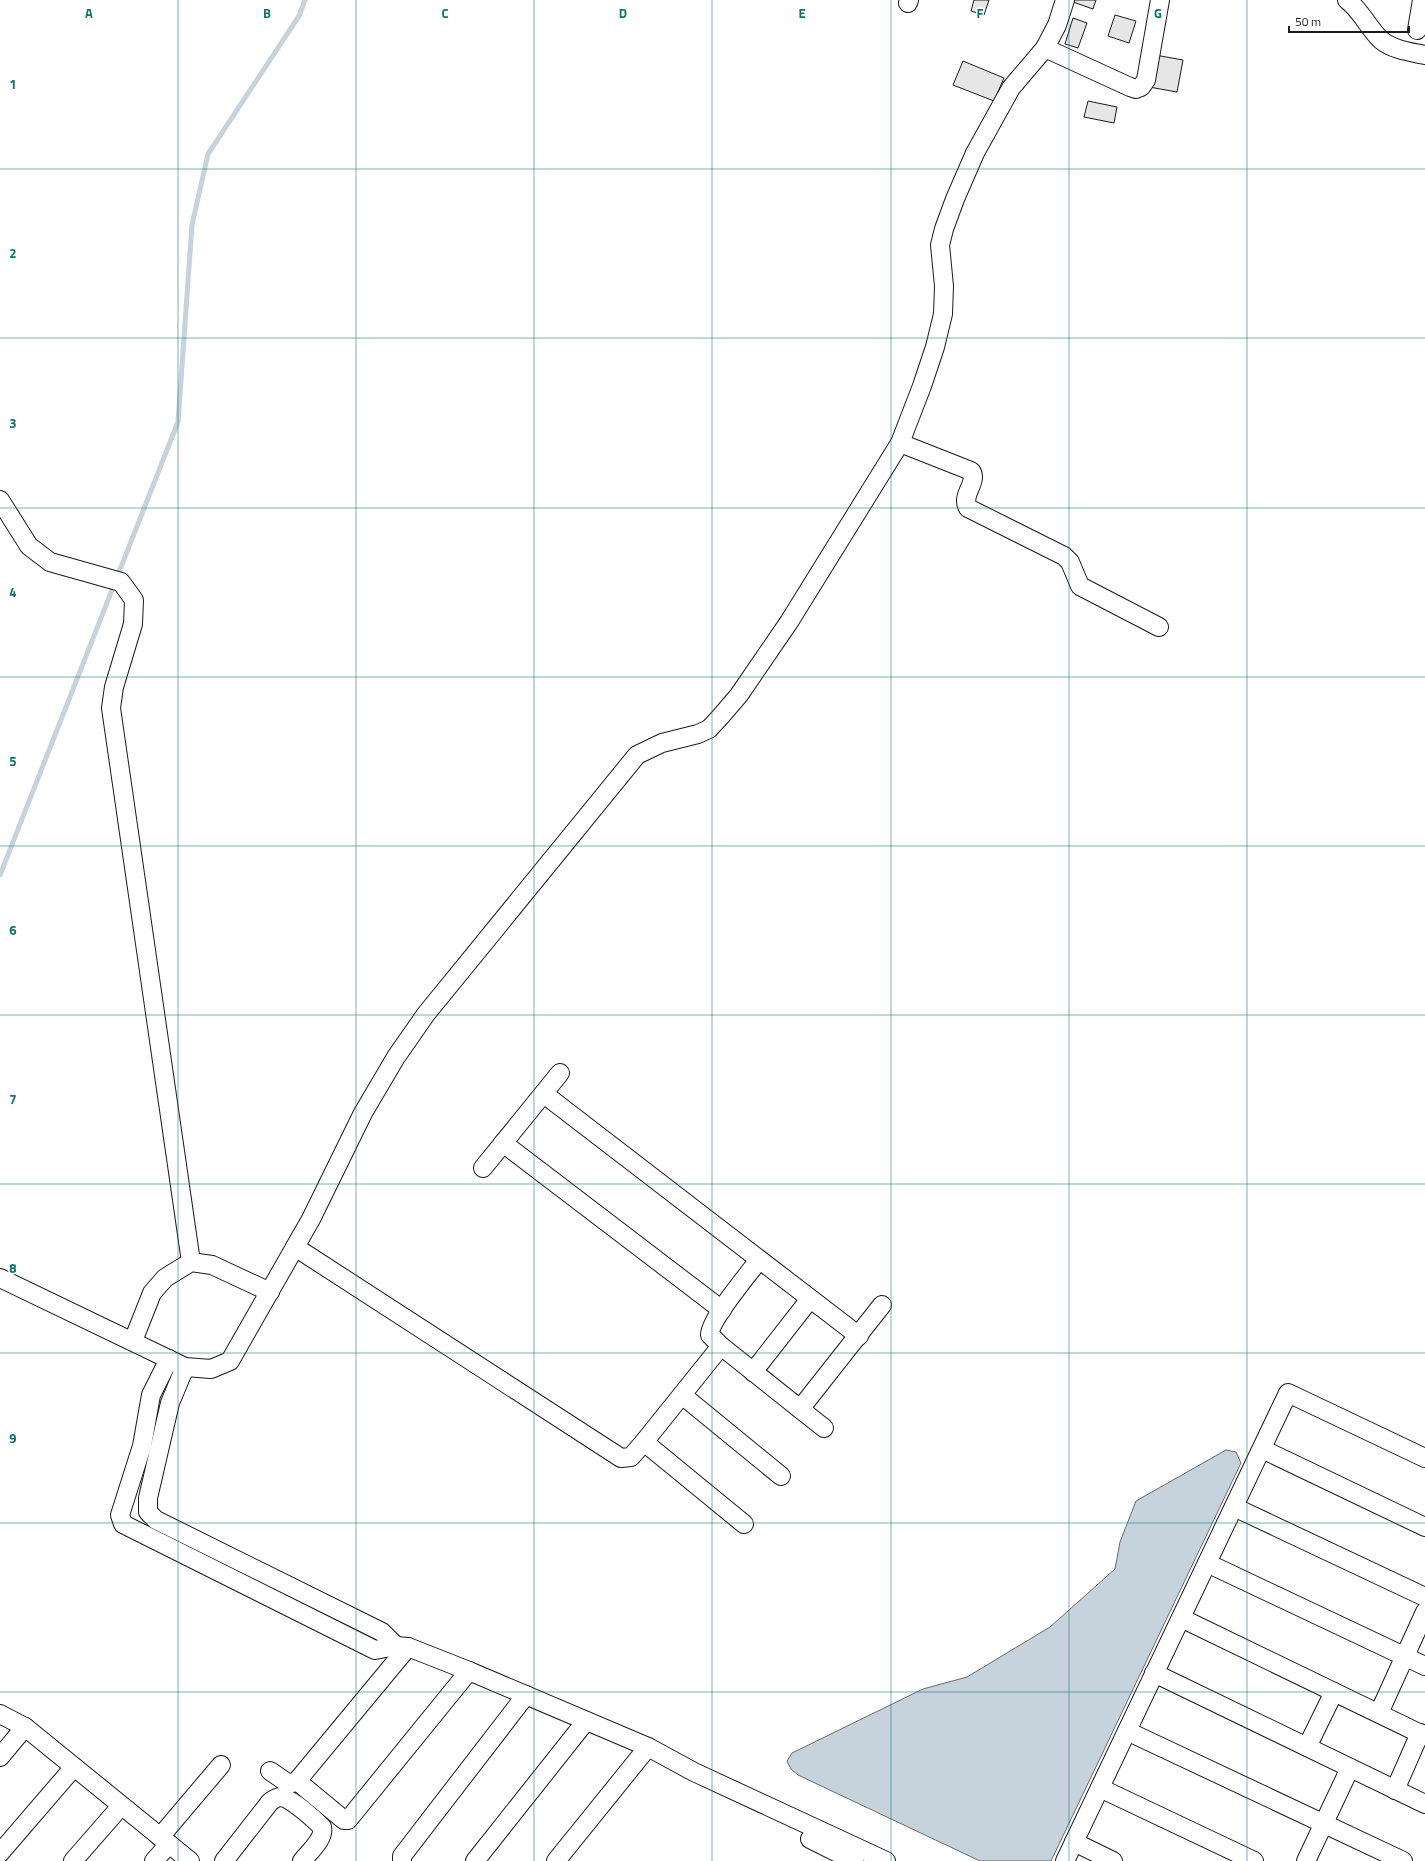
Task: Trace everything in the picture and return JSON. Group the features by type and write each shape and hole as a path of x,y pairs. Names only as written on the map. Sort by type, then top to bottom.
{"street":[{"path":"0,1278 185,1367 211,1368 230,1361 295,1247 363,1114 396,1057 426,1014 637,755 662,742 692,736 709,729 726,711 739,695 789,622 900,443 935,347 943,314 944,286 940,245 955,198 975,153 1011,88 1045,48 1057,25 1065,0"},
{"path":"1045,48 1130,87 1136,89 1141,87 1146,80 1160,0"},
{"path":"1347,0 1361,14 1381,40 1400,50 1425,55"},
{"path":"1417,30 1422,0"},
{"path":"900,443 971,471 973,477 965,500 968,508 1064,556 1070,562 1080,586 1159,628"},
{"path":"0,500 29,546 50,562 121,582 134,600 133,624 114,687 112,708 191,1262"},
{"path":"483,1168 560,1074"},
{"path":"544,1094 859,1336"},
{"path":"503,1143 722,1310"},
{"path":"295,1247 619,1458 624,1459 631,1456 644,1442 721,1346"},
{"path":"759,1260 722,1310 710,1331 710,1335 721,1346 824,1428"},
{"path":"132,1341 152,1293 165,1278 191,1262 212,1265 270,1292"},
{"path":"753,1372 810,1298"},
{"path":"800,1409 882,1306"},
{"path":"169,1359 150,1395 142,1446 120,1515 123,1524 375,1650 402,1647"},
{"path":"185,1367 170,1403 148,1498 148,1512 156,1520 382,1632 402,1647 469,1670 648,1747 694,1772 886,1861"},
{"path":"1065,1861 1288,1393 1425,1458"},
{"path":"682,1395 781,1476"},
{"path":"644,1442 744,1524"},
{"path":"1262,1449 1425,1527"},
{"path":"1234,1507 1425,1597"},
{"path":"1207,1563 1425,1666"},
{"path":"1378,1714 1425,1612"},
{"path":"1181,1618 1378,1714 1423,1734 1396,1790"},
{"path":"270,1771 289,1784 297,1781 402,1647"},
{"path":"297,1781 344,1820 349,1819 469,1670"},
{"path":"1154,1673 1425,1804"},
{"path":"1308,1747 1334,1692"},
{"path":"402,1861 402,1856 526,1695"},
{"path":"0,1714 25,1728 190,1861"},
{"path":"474,1861 586,1721"},
{"path":"0,1756 25,1728"},
{"path":"1127,1731 1403,1861"},
{"path":"556,1861 648,1747"},
{"path":"154,1861 164,1841 221,1765"},
{"path":"0,1853 74,1767"},
{"path":"1306,1861 1350,1768"},
{"path":"694,1772 763,1816 854,1861"},
{"path":"1100,1788 1254,1861"},
{"path":"224,1861 270,1802 275,1798 280,1797 290,1801 322,1827 323,1831 319,1839 302,1861"},
{"path":"73,1861 121,1806"},
{"path":"1074,1842 1113,1861"}],"shaded area":[{"path":"1226,1450 1236,1452 1241,1463 1051,1861 980,1861 798,1775 791,1769 787,1761 792,1753 923,1689 967,1677 1050,1627 1115,1569 1120,1542 1136,1501"}],"building":[{"path":"974,0 989,0 984,15 971,11"},
{"path":"1074,0 1096,0 1093,9 1073,2"},
{"path":"1115,15 1136,21 1129,43 1108,36"},
{"path":"1073,18 1087,23 1078,48 1065,44"},
{"path":"1155,55 1183,60 1177,92 1149,87"},
{"path":"963,61 1004,78 994,101 953,85"},
{"path":"1088,101 1117,107 1114,123 1084,117"}],"waterway":[{"path":"0,875 178,422 192,225 208,154 299,16 305,0"}]}
